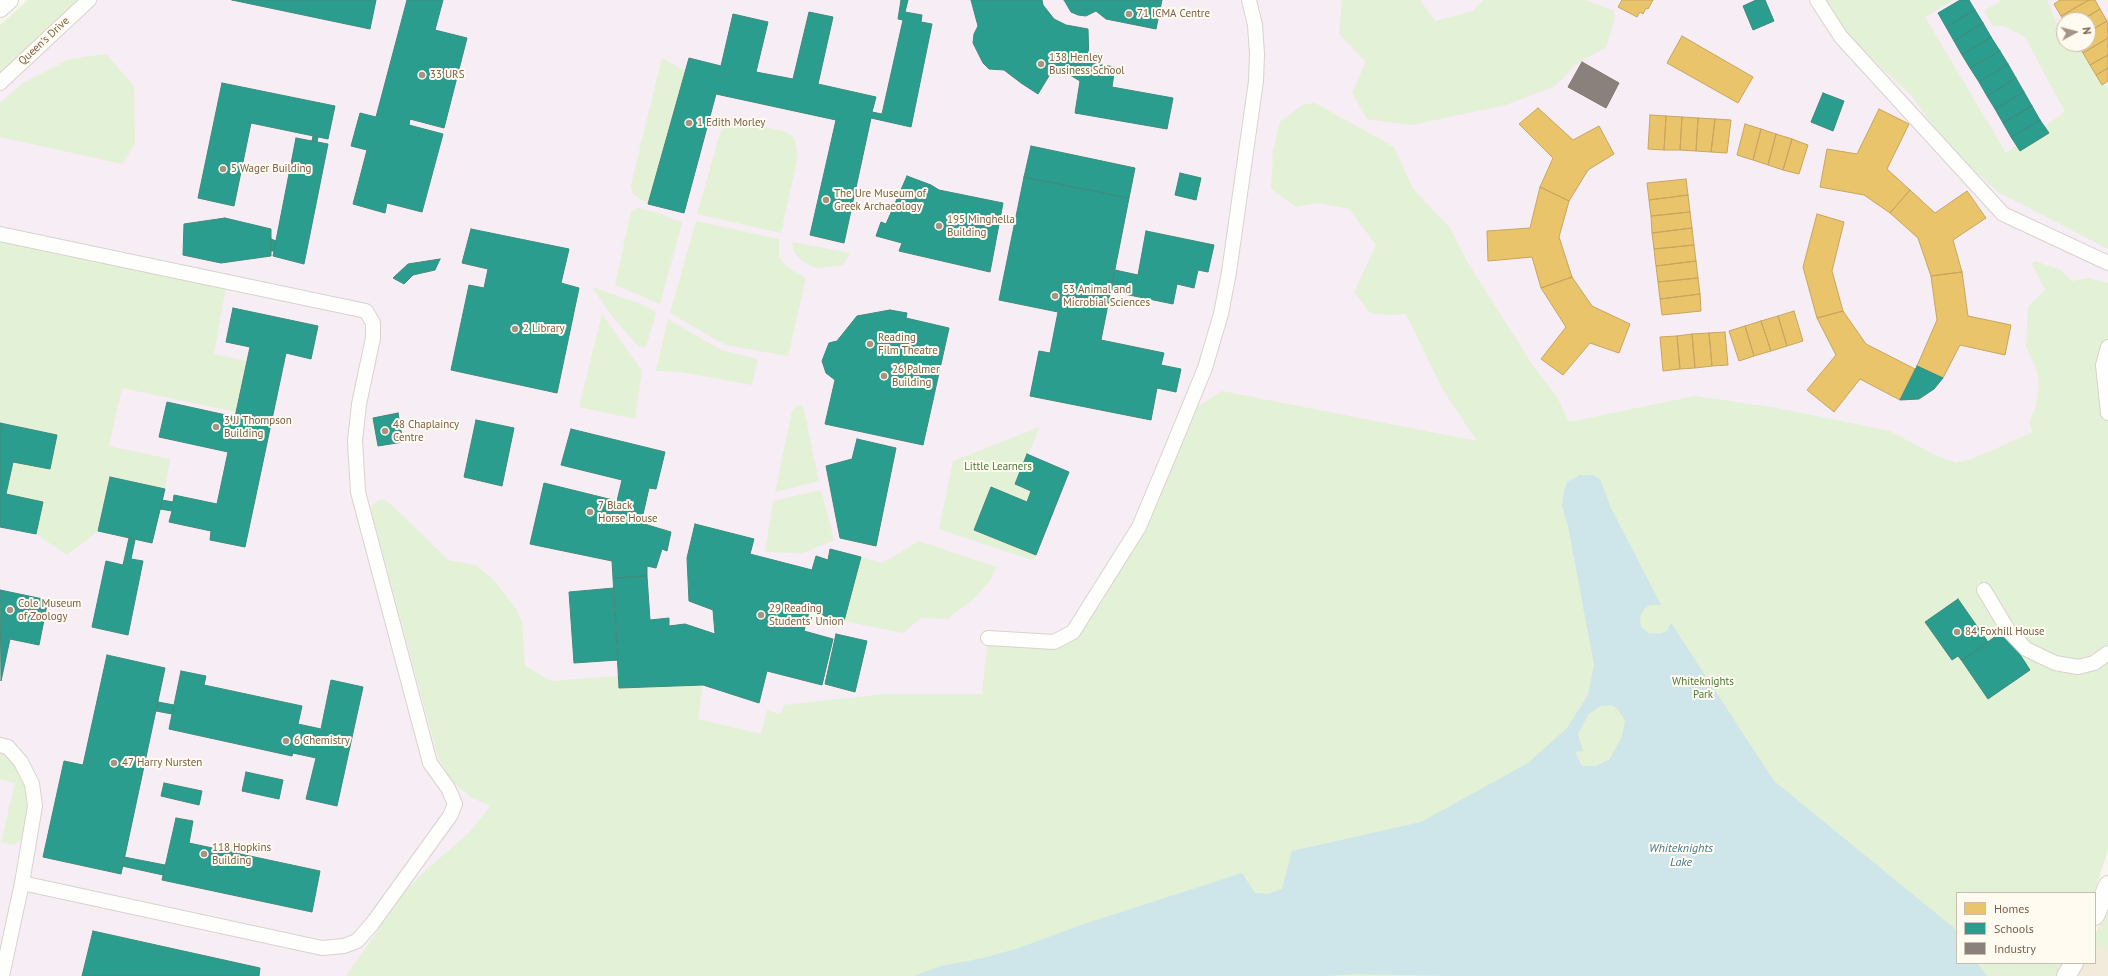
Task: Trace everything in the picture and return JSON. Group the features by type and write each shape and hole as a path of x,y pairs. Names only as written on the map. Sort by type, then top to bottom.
{"street":[{"path":"0,8 9,0"},
{"name":"Queen's Drive","path":"0,83 89,0"},
{"path":"988,638 1054,642 1073,632 1139,527 1176,440 1205,368 1221,314 1229,272 1256,81 1256,31 1249,0"},
{"path":"1817,0 1841,37 2003,214 2108,262"},
{"path":"0,234 366,311 373,323 373,338 359,404 355,441 358,492 430,763 448,788 455,804 450,816 372,924 357,941 344,946 332,948 316,947 22,883"},
{"path":"2108,347 2103,365 2108,413"},
{"path":"1984,590 2008,630 2026,649 2055,663 2078,667 2094,663 2108,652"},
{"path":"0,744 8,747 21,762 32,784 35,806 22,883 2,976"},
{"path":"2096,914 2108,885"},
{"path":"2066,976 2073,964"}],"shaded area":[{"path":"28,0 2108,0 2108,850 2094,892 1956,892 1956,964 2061,976 0,976 0,25"},
{"path":"2108,910 2108,976 2071,976 2078,964 2096,964 2096,932"}],"green space":[{"path":"28,0 89,0 0,83 0,25"},
{"path":"1342,0 1420,0 1435,21 1473,11 1483,0 1586,0 1614,11 1615,19 1606,47 1576,64 1555,86 1506,105 1412,125 1367,119 1352,93 1366,62 1339,34"},
{"path":"1819,0 1954,0 1925,17 2006,153 2065,112 2025,37 2004,26 1993,26 1984,11 2002,0 2047,0 2056,21 2056,52 2082,52 2096,75 2108,89 2108,249 1998,192 1948,146 1911,95 1836,26"},
{"path":"106,54 134,86 135,144 122,164 0,137 0,103 23,83 69,59"},
{"path":"662,58 685,71 648,204 633,194 631,185"},
{"name":"Whiteknights Park","path":"1315,103 1394,147 1413,189 1450,228 1465,258 1531,363 1557,397 1569,422 1695,396 1777,408 1890,431 1933,454 1956,463 1972,459 2033,432 2029,421 2035,409 2039,387 2037,371 2026,347 2028,307 2045,290 2032,264 2035,261 2061,270 2072,281 2089,278 2108,283 2108,850 2094,892 1956,892 1956,964 2067,964 2061,976 346,976 408,888 426,870 470,832 490,806 470,797 450,779 438,757 372,514 372,506 379,500 385,500 393,506 448,560 475,565 493,579 517,610 522,623 525,666 551,681 618,676 703,685 698,719 761,734 767,710 780,714 784,705 884,694 982,694 988,638 1054,642 1092,605 1173,446 1197,407 1222,391 1477,441 1443,390 1406,314 1388,315 1370,313 1354,292 1376,245 1349,209 1318,203 1296,207 1271,189 1273,150 1280,122 1302,105"},
{"path":"741,122 783,131 793,136 798,155 781,233 697,214 720,133 728,124"},
{"path":"638,208 662,214 682,223 660,304 615,285 631,212"},
{"path":"696,221 779,239 779,257 786,266 806,278 788,356 725,345 670,313"},
{"path":"0,234 227,281 214,354 247,361 236,412 122,388 109,446 170,459 165,489 110,477 98,531 67,555 36,534 42,502 6,494 13,462 0,423"},
{"path":"792,242 850,253 843,265 819,268 811,266 801,260 794,252"},
{"path":"592,287 641,304 654,311 656,314 646,346 638,346 612,316"},
{"path":"602,314 642,371 635,419 579,407"},
{"path":"668,319 721,350 758,359 752,385 680,372 656,371"},
{"path":"797,405 803,406 819,481 775,492 792,411"},
{"name":"Little Learners","path":"1040,427 1015,484 1031,491 1027,502 991,487 974,529 1036,555 1032,560 939,529 953,461"},
{"path":"821,490 834,540 803,553 765,552 773,501"},
{"path":"919,541 996,567 991,579 974,599 947,619 921,618 903,633 844,621 861,557 882,563"},
{"path":"0,752 10,756 23,776 31,802 26,836 14,845 1,842 15,783 0,779"},
{"path":"2108,913 2108,951 2096,945 2096,933"}],"water":[{"name":"Whiteknights Lake","path":"1580,475 1592,475 1600,479 1611,508 1661,605 1650,605 1644,609 1640,617 1641,627 1648,633 1659,634 1667,631 1671,623 1774,781 1954,928 1956,932 1956,964 1978,964 1987,976 1451,976 1354,974 1328,976 914,976 941,966 983,958 1016,949 1081,925 1242,873 1255,893 1268,894 1282,889 1292,851 1421,822 1528,763 1567,728 1588,695 1594,665 1568,526 1562,507 1567,482","holes":["1611,705 1617,708 1625,720 1622,736 1610,759 1596,766 1582,766 1575,752 1583,751 1578,734 1588,715 1600,706"]}],"building: Homes":[{"path":"1622,0 1653,0 1648,9 1646,8 1643,14 1640,12 1637,17 1618,7"},
{"path":"2060,0 2089,0 2068,12 2059,12 2054,4"},
{"path":"2089,0 2095,0 2100,9 2095,12 2068,12"},
{"path":"2100,9 2107,21 2096,27 2096,12"},
{"path":"2107,21 2108,38 2096,45 2096,27"},
{"path":"1682,36 1753,77 1738,103 1667,63"},
{"path":"2108,38 2108,55 2090,65 2083,53 2096,52 2096,45"},
{"path":"2108,55 2108,68 2096,75 2090,65"},
{"path":"2108,68 2108,81 2102,85 2096,75"},
{"path":"1538,108 1573,140 1599,126 1614,154 1588,170 1569,201 1540,187 1553,158 1519,124"},
{"path":"1879,109 1909,124 1887,169 1910,190 1890,213 1864,195 1820,187 1827,149 1857,154"},
{"path":"1650,115 1666,116 1664,150 1648,149"},
{"path":"1666,116 1682,117 1680,150 1664,150"},
{"path":"1682,117 1698,118 1696,151 1680,150"},
{"path":"1698,118 1715,119 1711,152 1696,151"},
{"path":"1715,119 1731,120 1727,153 1711,152"},
{"path":"1745,124 1761,129 1753,160 1737,155"},
{"path":"1761,129 1776,134 1768,165 1753,160"},
{"path":"1776,134 1792,139 1783,170 1768,165"},
{"path":"1792,139 1808,145 1799,174 1783,170"},
{"path":"1686,179 1688,195 1649,200 1647,183"},
{"path":"1540,187 1569,201 1559,237 1572,277 1541,288 1532,257 1488,261 1487,231 1530,228"},
{"path":"1910,190 1935,213 1967,191 1986,218 1953,240 1962,272 1931,276 1918,238 1890,213"},
{"path":"1688,195 1690,212 1651,216 1649,200"},
{"path":"1690,212 1692,228 1652,233 1651,216"},
{"path":"1817,214 1844,222 1832,271 1843,311 1817,318 1803,267"},
{"path":"1692,228 1694,245 1654,249 1652,233"},
{"path":"1694,245 1696,261 1656,266 1654,249"},
{"path":"1696,261 1698,278 1658,282 1656,266"},
{"path":"1962,272 1968,316 2011,325 2005,355 1960,345 1943,378 1917,366 1937,320 1931,276"},
{"path":"1572,277 1592,306 1630,324 1619,353 1590,343 1563,375 1541,359 1566,327 1541,288"},
{"path":"1698,278 1700,294 1660,299 1658,282"},
{"path":"1700,294 1701,311 1662,315 1660,299"},
{"path":"1794,311 1803,341 1787,346 1778,316"},
{"path":"1843,311 1866,344 1915,369 1900,400 1860,379 1834,412 1807,390 1836,355 1817,318"},
{"path":"1778,316 1787,346 1771,351 1761,321"},
{"path":"1761,321 1771,351 1754,356 1745,326"},
{"path":"1745,326 1754,356 1739,361 1729,331"},
{"path":"1725,332 1728,365 1712,366 1709,333"},
{"path":"1709,333 1712,366 1695,368 1692,334"},
{"path":"1692,334 1695,368 1680,369 1677,336"},
{"path":"1677,336 1680,369 1663,371 1660,337"}],"building: Schools":[{"path":"232,0 376,0 370,29"},
{"name":"33 URS","path":"407,0 443,0 435,30 467,38 444,128 410,119 409,125 443,134 422,212 387,203 385,213 353,204 367,150 351,146 360,113 376,117"},
{"name":"1 Edith Morley","path":"901,0 908,0 905,12 922,15 921,22 932,24 911,127 871,118 844,243 810,235 836,120 716,94 684,213 648,204 689,58 721,66 733,14 768,22 756,72 793,79 809,12 833,17 818,84 876,97 872,112 882,114 903,20 898,19"},
{"name":"138 Henley Business School","path":"971,0 1042,0 1043,5 1054,19 1066,25 1088,29 1089,63 1115,67 1112,87 1173,98 1167,129 1075,113 1080,81 1055,66 1038,94 1004,70 989,69 983,63 973,43 974,34 978,26"},
{"name":"71 ICMA Centre","path":"1064,0 1162,0 1156,29 1106,19 1096,11 1086,16 1078,15 1071,12"},
{"path":"1756,0 1765,0 1774,21 1753,30 1743,6"},
{"path":"1960,0 1969,0 1975,10 1946,27 1938,13"},
{"path":"1975,10 1983,23 1954,41 1946,27"},
{"path":"1983,23 1991,37 1962,55 1954,41"},
{"path":"1991,37 2000,51 1970,68 1962,55"},
{"path":"2000,51 2008,64 1979,82 1970,68"},
{"path":"2008,64 2016,78 1987,96 1979,82"},
{"path":"2016,78 2024,92 1995,109 1987,96"},
{"name":"5 Wager Building","path":"222,83 335,106 328,139 251,123 234,206 198,198"},
{"path":"2024,92 2032,106 2003,123 1995,109"},
{"path":"1823,93 1844,101 1833,131 1811,122"},
{"path":"2032,106 2040,120 2011,137 2003,123"},
{"path":"2040,120 2049,133 2020,151 2011,137"},
{"path":"313,136 318,137 317,142 312,141"},
{"path":"296,138 328,144 304,264 273,256"},
{"path":"1031,146 1135,168 1129,198 1024,177"},
{"path":"1180,173 1201,178 1196,200 1175,195"},
{"name":"195 Minghella Building","path":"907,176 931,185 939,190 1003,203 990,272 899,251 902,243 876,236 881,222 886,224"},
{"name":"53 Animal and Microbial Sciences","path":"1024,177 1129,198 1101,340 1164,353 1161,365 1181,369 1176,392 1157,388 1151,420 1030,396 1039,351 1050,353 1058,312 999,300"},
{"path":"225,218 271,229 271,256 221,263 183,255 184,224"},
{"name":"2 Library","path":"471,229 569,249 561,283 579,288 557,393 451,370 469,285 484,288 488,269 462,263"},
{"path":"1146,231 1214,245 1208,272 1198,270 1194,288 1177,284 1173,304 1110,291 1115,270 1138,275"},
{"path":"271,239 276,241 274,251 271,251"},
{"path":"440,259 435,270 413,275 404,284 393,278 408,264"},
{"name":"3 JJ Thompson Building","path":"233,308 318,326 311,359 286,353 245,547 210,540 211,531 169,522 172,511 160,509 162,500 173,502 174,495 217,504 228,452 159,437 167,402 235,417 250,347 226,342"},
{"name":"26 Palmer Building","path":"890,310 907,313 906,318 949,328 923,445 825,424 835,380 826,373 822,361 829,343 837,341 857,316"},
{"path":"1917,366 1943,378 1934,389 1919,399 1900,400"},
{"path":"398,413 403,442 378,446 373,418"},
{"path":"476,420 514,428 502,486 464,477"},
{"path":"0,423 57,435 50,469 13,462 6,494 43,502 36,534 0,527"},
{"name":"7 Black Horse House","path":"571,429 665,452 656,489 649,488 641,523 671,532 667,551 662,549 656,568 647,566 647,576 613,578 612,561 530,544 544,483 617,501 622,480 561,465"},
{"path":"857,439 896,448 876,546 840,538 826,466 852,459"},
{"path":"1027,454 1069,472 1036,555 974,530 991,487 1027,502 1031,491 1015,484"},
{"path":"110,477 165,489 152,543 98,531"},
{"name":"29 Reading Students’ Union","path":"695,524 754,539 750,554 812,570 816,556 828,560 830,549 861,557 844,621 809,612 804,631 833,639 822,685 767,671 759,703 703,685 619,688 613,578 647,576 650,620 669,618 669,626 685,624 715,634 713,610 689,601 687,558"},
{"path":"129,538 135,540 131,559 143,561 128,635 92,627 106,561 123,565"},
{"path":"614,588 618,660 574,663 569,592"},
{"path":"0,590 48,600 39,645 10,639 1,681"},
{"name":"84 Foxhill House","path":"1958,599 1988,642 1962,661 1958,656 1952,660 1925,622"},
{"path":"2004,630 2030,670 1988,699 1962,661"},
{"path":"836,634 867,641 855,692 825,684"},
{"name":"47 Harry Nursten","path":"107,655 165,668 121,874 43,857 64,761 83,765"},
{"name":"6 Chemistry","path":"181,671 206,676 204,685 302,706 298,724 321,729 331,680 363,687 337,806 306,799 316,758 293,753 292,756 169,729"},
{"path":"158,702 174,705 172,714 156,711"},
{"path":"246,772 283,780 279,799 242,791"},
{"path":"164,783 202,791 199,805 161,796"},
{"name":"118 Hopkins Building","path":"176,818 193,821 189,843 320,871 312,912 162,880"},
{"path":"124,857 165,865 163,875 122,866"},
{"path":"93,931 260,968 259,976 82,976"}],"building: Industry":[{"path":"1582,62 1619,83 1606,108 1568,87"}],"place":[{"name":"71 ICMA Centre","path":"1129,14"},
{"name":"138 Henley Business School","path":"1041,64"},
{"name":"33 URS","path":"422,75"},
{"name":"1 Edith Morley","path":"689,123"},
{"name":"5 Wager Building","path":"223,169"},
{"name":"The Ure Museum of Greek Archaeology","path":"826,200"},
{"name":"195 Minghella Building","path":"939,226"},
{"name":"53 Animal and Microbial Sciences","path":"1055,296"},
{"name":"2 Library","path":"515,329"},
{"name":"Reading Film Theatre","path":"870,344"},
{"name":"26 Palmer Building","path":"884,376"},
{"name":"3 JJ Thompson Building","path":"216,427"},
{"name":"48 Chaplaincy Centre","path":"385,431"},
{"name":"7 Black Horse House","path":"590,512"},
{"name":"Cole Museum of Zoology","path":"10,610"},
{"name":"29 Reading Students’ Union","path":"761,615"},
{"name":"84 Foxhill House","path":"1957,632"},
{"name":"6 Chemistry","path":"286,741"},
{"name":"47 Harry Nursten","path":"114,763"},
{"name":"118 Hopkins Building","path":"204,854"}]}
